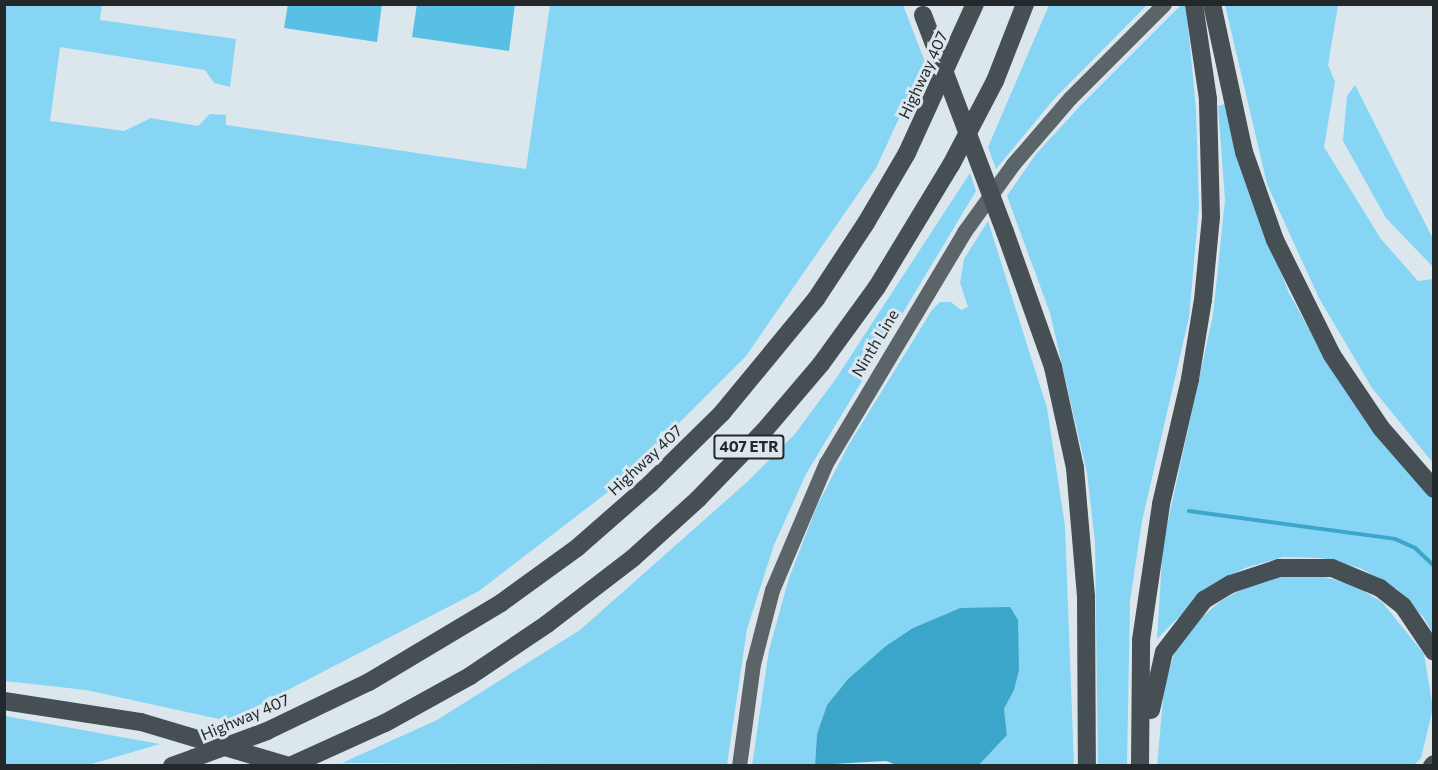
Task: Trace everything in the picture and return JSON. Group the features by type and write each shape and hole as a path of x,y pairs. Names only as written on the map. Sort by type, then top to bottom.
{"highway":[{"name":"Highway 407","path":"172,765 267,730 369,682 501,603 578,547 650,484 722,413 816,300 866,223 907,153 975,4"},
{"name":"407 ETR","path":"290,765 385,723 470,676 548,624 633,558 764,431 821,364 877,287 951,165 995,81 1025,4"},
{"path":"1140,765 1141,640 1161,504 1190,380 1203,300 1211,217 1208,99 1194,4"},
{"path":"1212,4 1244,152 1275,240 1332,355 1381,428 1434,489"},
{"path":"922,10 1053,367 1075,468 1086,597 1087,765"},
{"path":"1145,765 1153,689 1164,652 1204,600 1231,584 1279,568 1332,568 1380,588 1403,606 1434,652"},
{"path":"4,701 141,722 290,765"}],"main road":[{"name":"Ninth Line","path":"740,765 753,664 772,590 826,463 964,232 1045,126 1164,4"}],"shaded area":[{"path":"5,4 102,5 100,20 236,39 230,87 214,83 205,70 60,47 50,121 124,131 151,118 198,126 210,114 226,115 226,125 526,169 550,5 903,5 925,62 876,168 746,356 617,485 479,591 228,721 86,690 5,681"},
{"path":"1049,5 1147,5 1054,99 996,169 988,147"},
{"path":"1181,5 1186,5 1196,109 1199,207 1189,317 1142,521 1130,601 1127,765 1098,765 1095,542 1087,473 1050,313 1007,196 1036,154 1081,105"},
{"path":"1225,5 1338,5 1328,65 1335,82 1324,147 1381,239 1418,281 1433,279 1433,463 1372,388 1319,298 1267,184"},
{"path":"1355,85 1433,239 1433,267 1386,218 1343,141 1347,96"},
{"path":"1225,104 1255,208 1289,293 1327,362 1433,499 1433,634 1424,618 1397,589 1360,568 1321,558 1283,557 1245,568 1210,586 1157,639 1163,544 1213,315 1225,200 1218,106"},
{"path":"970,173 976,191 806,474 774,545 747,629 727,765 342,763 437,720 580,630 747,482 794,435 835,380"},
{"path":"988,221 1047,408 1065,526 1074,765 979,765 1007,735 1004,709 1014,690 960,608 913,628 848,679 827,705 817,734 815,765 752,766 769,650 789,578 817,506 848,446 932,310 940,302 951,302 961,310 968,307 960,283 964,259"},
{"path":"1286,575 1320,576 1352,584 1382,602 1424,654 1433,708 1421,758 1414,765 1157,766 1164,688 1176,648 1197,621 1221,601 1251,584"},
{"path":"1010,607 1018,620 1019,670 1014,690 1004,709 1007,735 979,765 899,766 886,761 815,765 817,734 827,705 848,679 886,646 913,628 960,608"},
{"path":"4,716 160,744 88,765 5,765"}],"building":[{"path":"288,4 382,4 377,42 284,28"},
{"path":"417,4 515,4 509,51 412,37"}],"waterway":[{"path":"1189,511 1395,539 1415,548 1434,566"}]}
